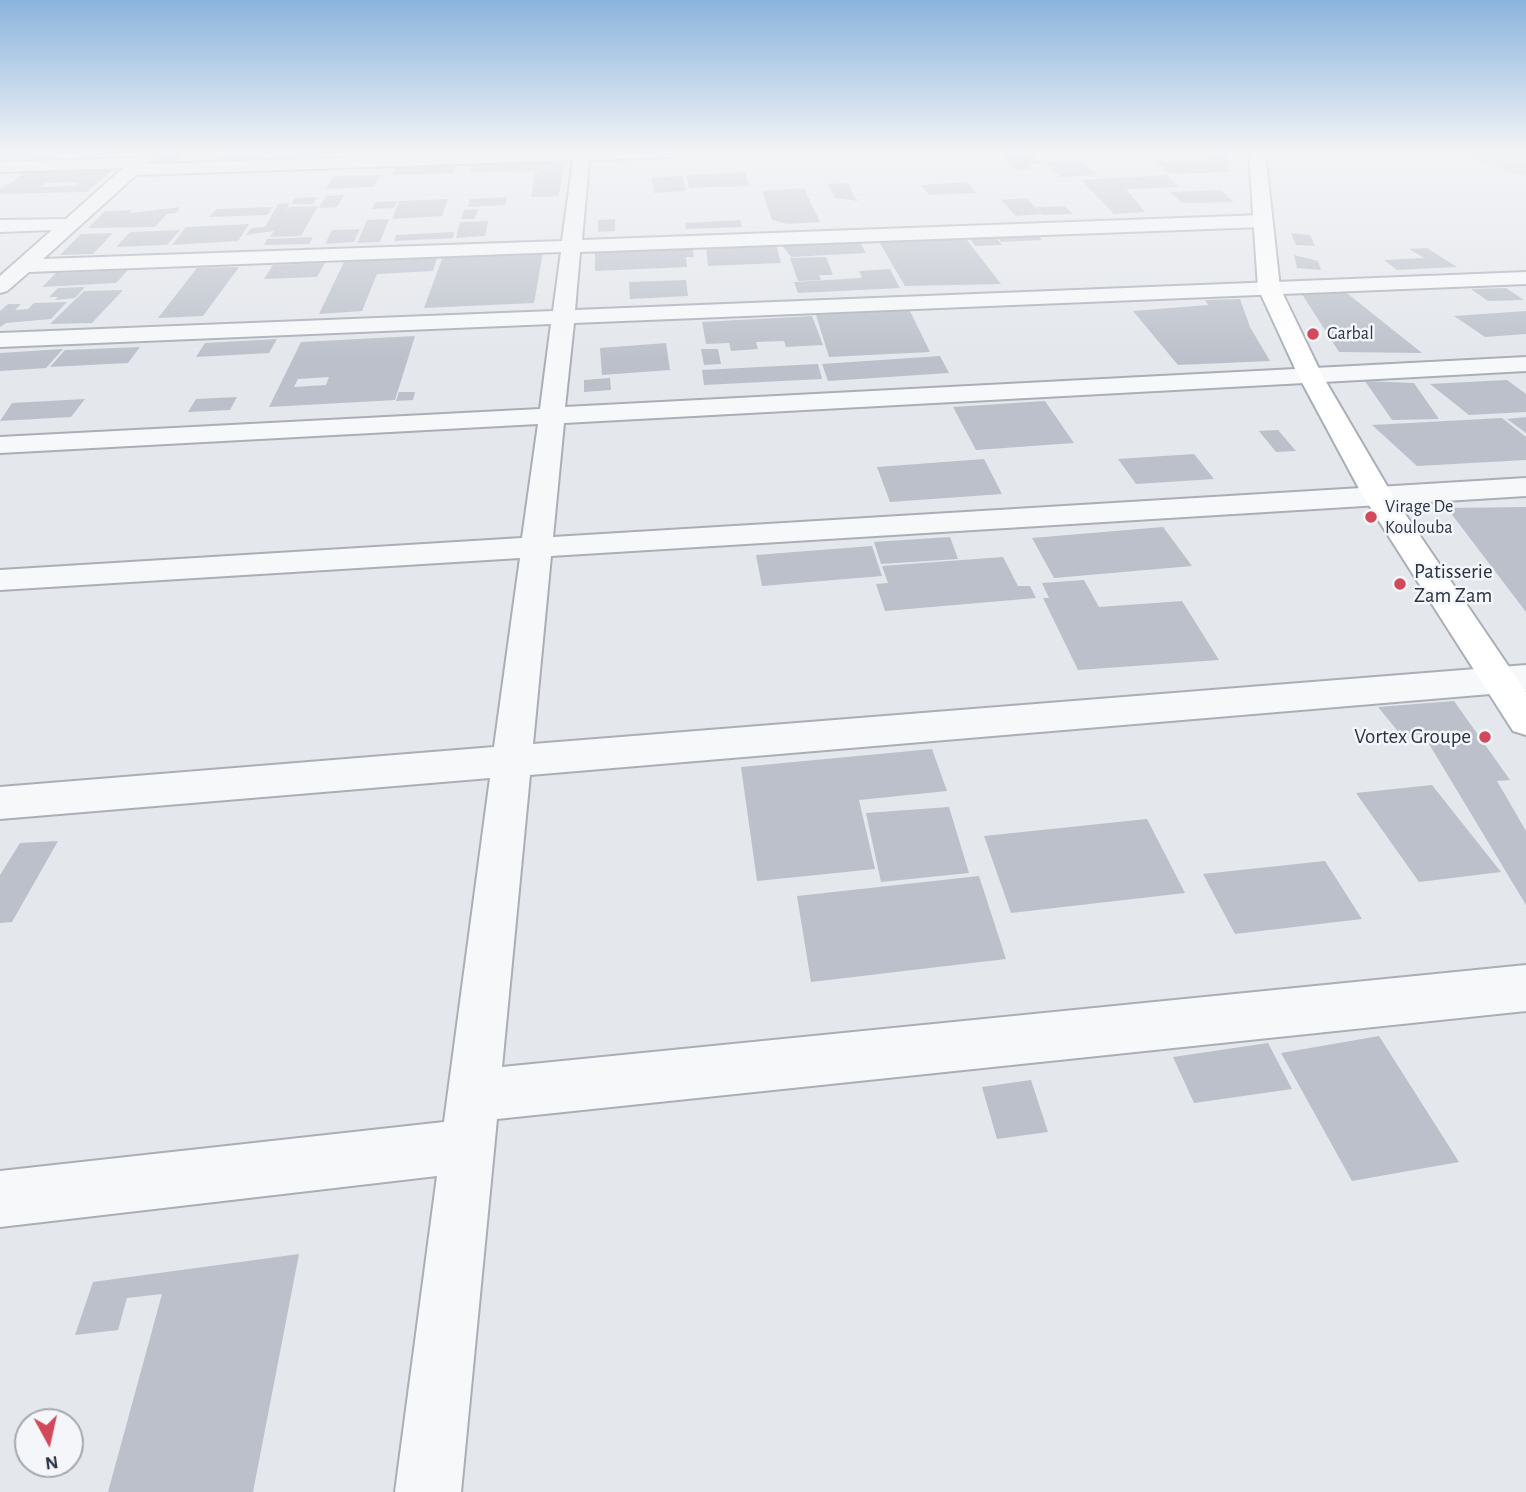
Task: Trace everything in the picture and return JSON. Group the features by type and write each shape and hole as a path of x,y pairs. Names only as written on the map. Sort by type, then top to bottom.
{"main road":[{"path":"1263,222 1269,288 1310,375 1378,496 1512,679 1526,721"}],"street":[{"path":"0,287 74,222"},
{"path":"428,1492 573,222"},
{"path":"24,266 1246,222"},
{"path":"0,226 71,224"},
{"path":"0,340 1269,288 1521,282"},
{"path":"0,445 1526,364"},
{"path":"0,580 1526,487"},
{"path":"0,803 1512,679"},
{"path":"0,1199 470,1121 1526,988"}],"building":[{"path":"94,222 160,222 155,227 88,228"},
{"path":"268,222 309,222 301,236 270,237 274,231 246,235 251,228 265,227"},
{"path":"366,222 388,222 380,242 357,243"},
{"path":"460,222 488,222 485,236 456,238"},
{"path":"598,222 615,222 615,231 598,232"},
{"path":"740,222 742,227 686,229 685,223"},
{"path":"779,222 820,222 788,224"},
{"path":"249,224 238,241 172,245 186,227"},
{"path":"360,229 354,242 325,244 332,230"},
{"path":"180,230 167,245 116,247 130,232"},
{"path":"1034,231 1042,240 1001,242 994,233"},
{"path":"454,232 453,238 394,241 396,235"},
{"path":"113,233 93,254 60,255 81,234"},
{"path":"1291,233 1310,235 1315,246 1296,245"},
{"path":"963,235 1001,284 905,286 878,240"},
{"path":"994,235 1002,245 975,246 968,236"},
{"path":"313,237 309,244 264,245 267,239"},
{"path":"859,241 866,253 791,257 781,244"},
{"path":"776,244 781,263 708,266 706,246"},
{"path":"692,247 694,257 686,257 687,267 595,271 595,251"},
{"path":"1427,248 1457,267 1397,270 1384,260 1424,258 1409,249"},
{"path":"543,252 534,303 424,308 443,256"},
{"path":"1294,255 1318,261 1321,270 1297,268"},
{"path":"826,257 833,275 819,275 821,280 798,281 790,258"},
{"path":"437,258 433,271 377,274 362,311 319,314 344,262"},
{"path":"325,263 317,277 264,279 273,265"},
{"path":"239,267 203,316 158,318 197,268"},
{"path":"890,269 900,288 798,293 794,282 862,278 859,271"},
{"path":"128,270 116,283 42,287 56,273"},
{"path":"686,280 688,296 630,299 629,282"},
{"path":"85,287 75,298 55,300 58,297 49,297 58,288"},
{"path":"1506,288 1524,300 1488,301 1471,289"},
{"path":"123,290 92,323 50,324 84,291"},
{"path":"1343,290 1422,353 1339,352 1300,291"},
{"path":"1240,299 1250,327 1270,361 1178,365 1133,311 1208,305 1205,300"},
{"path":"67,302 51,319 6,323 0,327 0,311 8,304 21,304 15,310 28,309 34,303"},
{"path":"910,311 930,352 829,357 816,315"},
{"path":"1526,311 1526,334 1485,337 1454,316"},
{"path":"812,316 823,345 786,347 784,341 756,342 758,349 731,351 729,343 706,344 702,322"},
{"path":"415,336 395,400 269,407 301,342","holes":["329,377 326,385 294,387 298,379"]},
{"path":"277,339 269,353 196,357 205,343"},
{"path":"666,343 670,370 602,375 600,348"},
{"path":"140,347 128,363 50,367 65,350"},
{"path":"63,349 46,368 0,371 0,353"},
{"path":"701,349 718,349 721,364 704,365"},
{"path":"940,356 949,373 828,381 822,364"},
{"path":"818,364 822,379 704,385 702,370"},
{"path":"610,378 611,390 584,392 584,380"},
{"path":"1507,380 1526,394 1526,412 1469,415 1430,384"},
{"path":"1365,381 1414,383 1439,419 1392,420"},
{"path":"399,392 415,392 413,400 396,401"},
{"path":"237,397 230,410 188,412 196,399"},
{"path":"85,399 71,417 0,421 12,403"},
{"path":"1045,401 1074,443 976,450 953,407"},
{"path":"1526,417 1526,433 1507,419"},
{"path":"1502,418 1526,437 1526,460 1417,466 1372,425"},
{"path":"1278,430 1296,451 1276,452 1259,431"},
{"path":"1194,454 1214,479 1136,484 1118,459"},
{"path":"984,459 1002,494 890,502 877,467"},
{"path":"1526,507 1526,612 1447,508"},
{"path":"1163,527 1192,566 1054,578 1032,538"},
{"path":"950,537 958,559 881,564 874,542"},
{"path":"872,546 882,576 762,586 756,555"},
{"path":"1003,557 1018,586 1030,586 1036,598 885,611 876,584 888,583 882,566"},
{"path":"1084,580 1099,607 1182,601 1219,660 1078,670 1043,598 1049,598 1042,583"},
{"path":"1454,701 1510,780 1497,781 1526,831 1526,905 1423,734 1401,735 1378,707"},
{"path":"932,749 947,791 859,800 875,869 757,881 741,767"},
{"path":"1432,785 1501,872 1419,882 1356,793"},
{"path":"949,807 969,873 881,882 866,813"},
{"path":"1147,819 1185,893 1011,913 984,836"},
{"path":"58,841 12,922 0,923 0,875 20,843"},
{"path":"1325,861 1362,919 1235,934 1203,874"},
{"path":"979,876 1006,959 811,982 797,896"},
{"path":"1379,1036 1459,1162 1352,1181 1281,1053"},
{"path":"1268,1043 1292,1089 1194,1103 1173,1057"},
{"path":"1031,1080 1048,1132 997,1139 982,1087"},
{"path":"299,1254 253,1492 108,1492 162,1294 127,1298 118,1330 75,1335 93,1282"}],"place":[{"name":"Garbal","path":"1313,334"},
{"name":"Virage De Koulouba","path":"1371,517"},
{"name":"Patisserie Zam Zam","path":"1400,584"},
{"name":"Vortex Groupe","path":"1485,737"}]}
